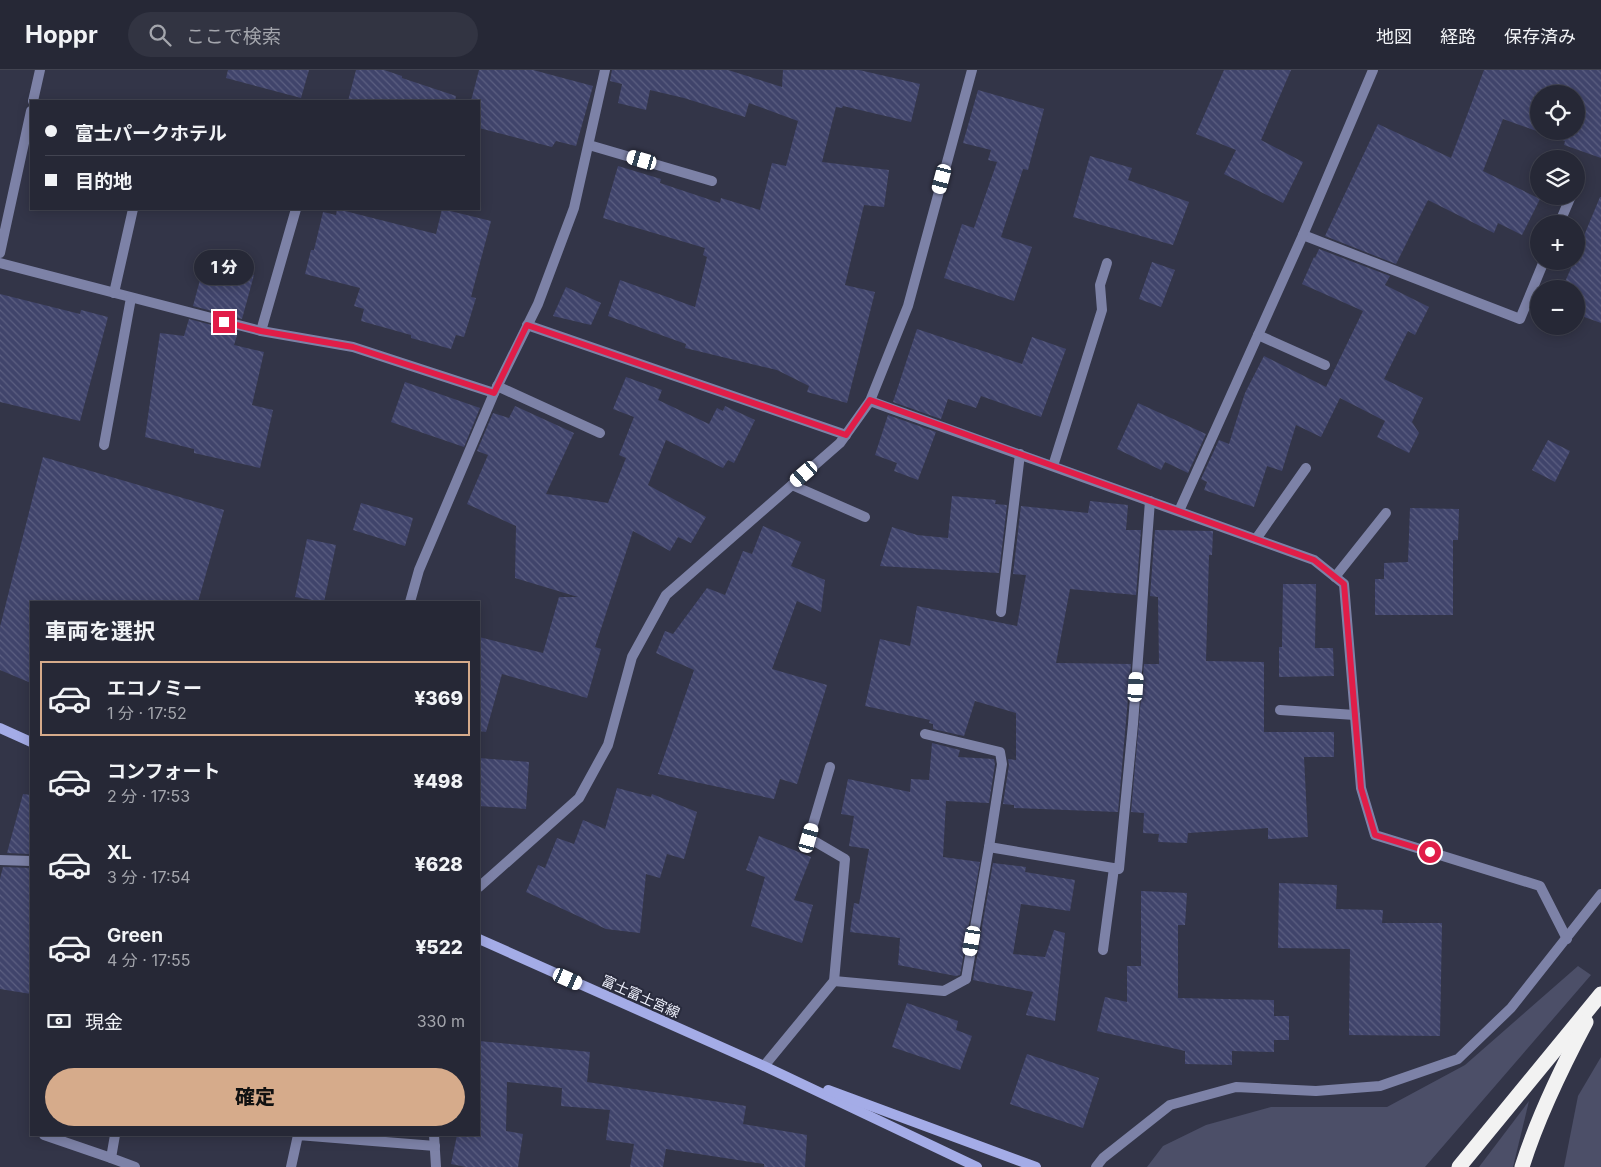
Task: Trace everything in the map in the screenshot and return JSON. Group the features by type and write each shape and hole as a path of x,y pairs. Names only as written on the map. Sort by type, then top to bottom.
{"highway":[{"path":"1459,1167 1601,995"},
{"path":"1522,1167 1532,1135 1553,1087 1601,995"}],"main road":[{"path":"0,728 30,742"},
{"name":"富士富士宮線","path":"480,940 764,1066 977,1167"},
{"name":"富士富士宮線","path":"764,1066 1036,1167"}],"street":[{"path":"33,100 40,70"},
{"path":"410,601 418,570 496,389 538,304 574,208 605,70"},
{"path":"480,886 579,798 608,745 632,657 666,595 840,443 870,400 908,306 972,70"},
{"path":"1179,511 1304,235 1373,70"},
{"path":"0,253 30,116"},
{"path":"589,145 712,180"},
{"path":"114,293 133,210"},
{"path":"261,331 296,210"},
{"path":"1304,235 1520,319 1540,270"},
{"path":"0,263 261,331 353,347 496,389 600,433"},
{"path":"1053,466 1102,310 1100,286 1107,263"},
{"path":"104,445 131,298"},
{"path":"527,325 846,435"},
{"path":"1258,335 1325,365"},
{"path":"870,400 1314,560 1344,584 1361,788 1375,835 1540,886 1567,939"},
{"path":"1001,612 1020,454"},
{"path":"1256,539 1306,468"},
{"path":"792,485 865,517"},
{"path":"990,847 1119,869 1133,724 1150,501"},
{"path":"1335,577 1386,513"},
{"path":"1280,710 1355,716"},
{"path":"834,981 944,991 966,979 990,847 1002,764 1000,752 925,734"},
{"path":"764,1066 834,981 845,860 809,838 830,767"},
{"path":"0,860 30,861"},
{"path":"1102,950 1114,868"},
{"path":"1096,1167 1102,1158 1170,1105 1236,1087 1316,1090 1380,1086 1458,1059 1510,1008 1567,939 1601,894"},
{"path":"47,1136 135,1167"},
{"path":"111,1158 115,1136"},
{"path":"291,1167 298,1136"},
{"path":"310,1136 434,1146"},
{"path":"434,1136 436,1167"}],"shaded area":[{"path":"1578,966 1591,975 1425,1167 1147,1167 1163,1146 1206,1125 1271,1107 1387,1107 1465,1065"},
{"path":"1601,1057 1601,1167 1564,1167 1578,1096"},
{"path":"1529,1101 1513,1167 1479,1167"}],"building":[{"path":"228,70 309,70 301,98 226,78"},
{"path":"356,70 384,70 456,96 455,100 348,100"},
{"path":"479,70 533,70 593,86 576,146 556,141 552,147 480,128 480,100 471,100"},
{"path":"612,70 728,70 782,87 783,70 859,70 920,84 911,122 843,106 842,108 836,107 822,162 889,170 884,207 864,205 845,285 875,292 847,403 807,392 809,386 777,370 685,348 686,344 608,316 620,280 695,307 707,257 703,255 705,248 603,218 618,166 661,179 660,183 720,203 721,198 760,210 772,163 786,166 798,121 749,103 745,117 684,98 650,90 646,110 618,103 622,84 610,81"},
{"path":"1224,70 1291,70 1261,140 1303,162 1283,203 1224,174 1236,150 1196,134"},
{"path":"1484,70 1601,70 1601,158 1585,152 1585,150 1578,150 1564,145 1565,141 1562,140 1585,140 1585,85 1530,85 1530,129 1503,119 1483,171 1530,194 1530,205 1537,205 1532,215 1530,215 1522,235 1498,223 1494,233 1428,200 1396,264 1325,236 1378,124 1451,158"},
{"path":"978,90 1044,109 1028,170 1023,169 1001,237 1032,247 1014,301 944,278 962,224 974,228 997,162 988,160 991,150 963,143"},
{"path":"1090,156 1132,168 1128,180 1189,202 1173,245 1073,217"},
{"path":"1601,197 1601,323 1585,317 1585,280 1566,280 1570,270 1585,270 1585,233"},
{"path":"337,210 341,210 436,234 442,210 491,221 471,297 476,298 464,337 456,335 451,349 361,321 364,309 354,306 360,288 305,274 311,250 314,250 323,212 336,215"},
{"path":"1319,249 1390,276 1385,285 1429,307 1415,335 1408,331 1384,379 1423,398 1412,422 1419,433 1409,453 1377,437 1385,421 1340,398 1321,437 1296,425 1282,471 1267,466 1254,507 1204,490 1207,482 1201,479 1219,440 1229,444 1245,393 1264,356 1326,387 1363,311 1302,284"},
{"path":"205,261 254,275 242,319 193,306"},
{"path":"1152,262 1175,270 1161,307 1139,299"},
{"path":"566,287 601,303 591,325 553,316"},
{"path":"0,294 80,314 81,310 108,317 80,421 0,402"},
{"path":"189,319 238,332 234,345 264,352 252,405 273,410 260,468 194,453 194,449 145,437 160,333 184,336"},
{"path":"917,329 1022,364 1032,337 1066,349 1041,417 981,396 976,408 948,399 941,419 893,402"},
{"path":"626,377 662,390 658,400 709,424 717,408 723,411 725,406 755,420 734,463 728,460 723,468 666,440 648,485 706,517 691,543 678,537 670,551 633,531 595,647 601,649 587,698 502,674 486,732 480,731 480,637 543,653 559,597 578,597 515,578 516,526 467,504 488,455 477,451 493,413 509,418 515,406 574,433 546,494 608,503 626,458 619,455 634,417 613,409"},
{"path":"405,382 480,408 464,447 391,422"},
{"path":"1138,403 1206,434 1188,473 1165,462 1161,470 1117,449"},
{"path":"888,415 936,432 918,480 894,471 897,463 875,455"},
{"path":"1548,440 1570,451 1555,482 1532,470"},
{"path":"43,457 224,510 198,601 30,601 30,683 0,670 0,627"},
{"path":"952,496 996,500 995,504 1007,505 999,573 880,566 892,527 917,535 948,538"},
{"path":"1090,501 1128,505 1126,530 1141,530 1136,595 1070,589 1056,663 1131,664 1118,812 1014,808 1014,805 1003,804 1009,765 1008,759 1016,760 1016,713 975,701 964,736 933,729 933,724 929,723 930,720 865,706 880,639 910,646 917,606 1017,626 1026,575 1013,574 1021,506 1088,513"},
{"path":"361,503 413,518 405,546 353,530"},
{"path":"1410,508 1459,509 1458,540 1453,540 1453,615 1375,615 1375,579 1384,579 1384,563 1408,562"},
{"path":"763,526 801,542 791,566 825,580 821,612 797,601 772,669 827,685 797,784 780,779 774,799 658,774 694,670 656,653 665,631 673,634 707,588 725,595 743,551 752,554"},
{"path":"1155,530 1213,531 1212,555 1209,555 1206,661 1264,662 1264,732 1334,732 1334,757 1304,757 1308,837 1268,839 1268,828 1188,833 1187,843 1158,842 1159,834 1143,833 1144,813 1131,812 1144,664 1159,664 1158,597 1150,596"},
{"path":"307,539 336,545 324,601 295,597"},
{"path":"1283,584 1316,584 1315,648 1333,648 1334,676 1279,677 1279,647 1282,647"},
{"path":"932,743 960,750 958,757 994,759 995,764 989,803 946,801 943,857 980,862 960,975 956,976 898,965 900,938 850,932 854,903 859,904 869,849 849,846 854,816 841,814 848,779 910,792 911,779 929,780"},
{"path":"480,758 529,762 526,809 480,806"},
{"path":"617,788 651,797 652,794 697,812 684,859 667,854 660,878 646,874 640,933 606,929 526,892 538,865 545,868 557,838 574,844 583,820 605,829"},
{"path":"23,794 30,795 30,854 7,853"},
{"path":"759,836 811,857 794,900 813,905 802,943 751,926 765,877 746,870"},
{"path":"993,863 1026,867 1025,872 1075,880 1070,911 1021,904 1013,954 1045,957 1054,930 1065,933 1055,1021 1026,1015 1033,992 973,980"},
{"path":"3,867 30,868 30,994 0,989 0,879"},
{"path":"1279,883 1337,885 1336,909 1383,910 1382,923 1442,923 1440,1036 1349,1035 1350,949 1278,948"},
{"path":"1141,891 1187,893 1185,925 1178,925 1178,998 1274,1000 1274,1016 1289,1016 1289,1040 1274,1040 1274,1052 1232,1051 1232,1065 1185,1064 1185,1051 1097,1031 1105,997 1127,1002 1127,966 1141,966"},
{"path":"907,1003 958,1021 956,1030 972,1036 960,1070 892,1047"},
{"path":"480,1041 590,1052 587,1082 746,1106 743,1124 807,1135 805,1167 764,1167 764,1164 666,1149 663,1167 630,1167 634,1144 606,1140 610,1110 561,1106 562,1088 507,1082 506,1131 523,1134 518,1167 466,1167 451,1164 457,1136 480,1136"},
{"path":"1027,1054 1099,1078 1083,1128 1010,1104"}],"route":[{"path":"224,322 261,331 353,347 494,393 527,325 846,435 870,400 1314,560 1344,584 1361,788 1375,835 1430,852"}]}
